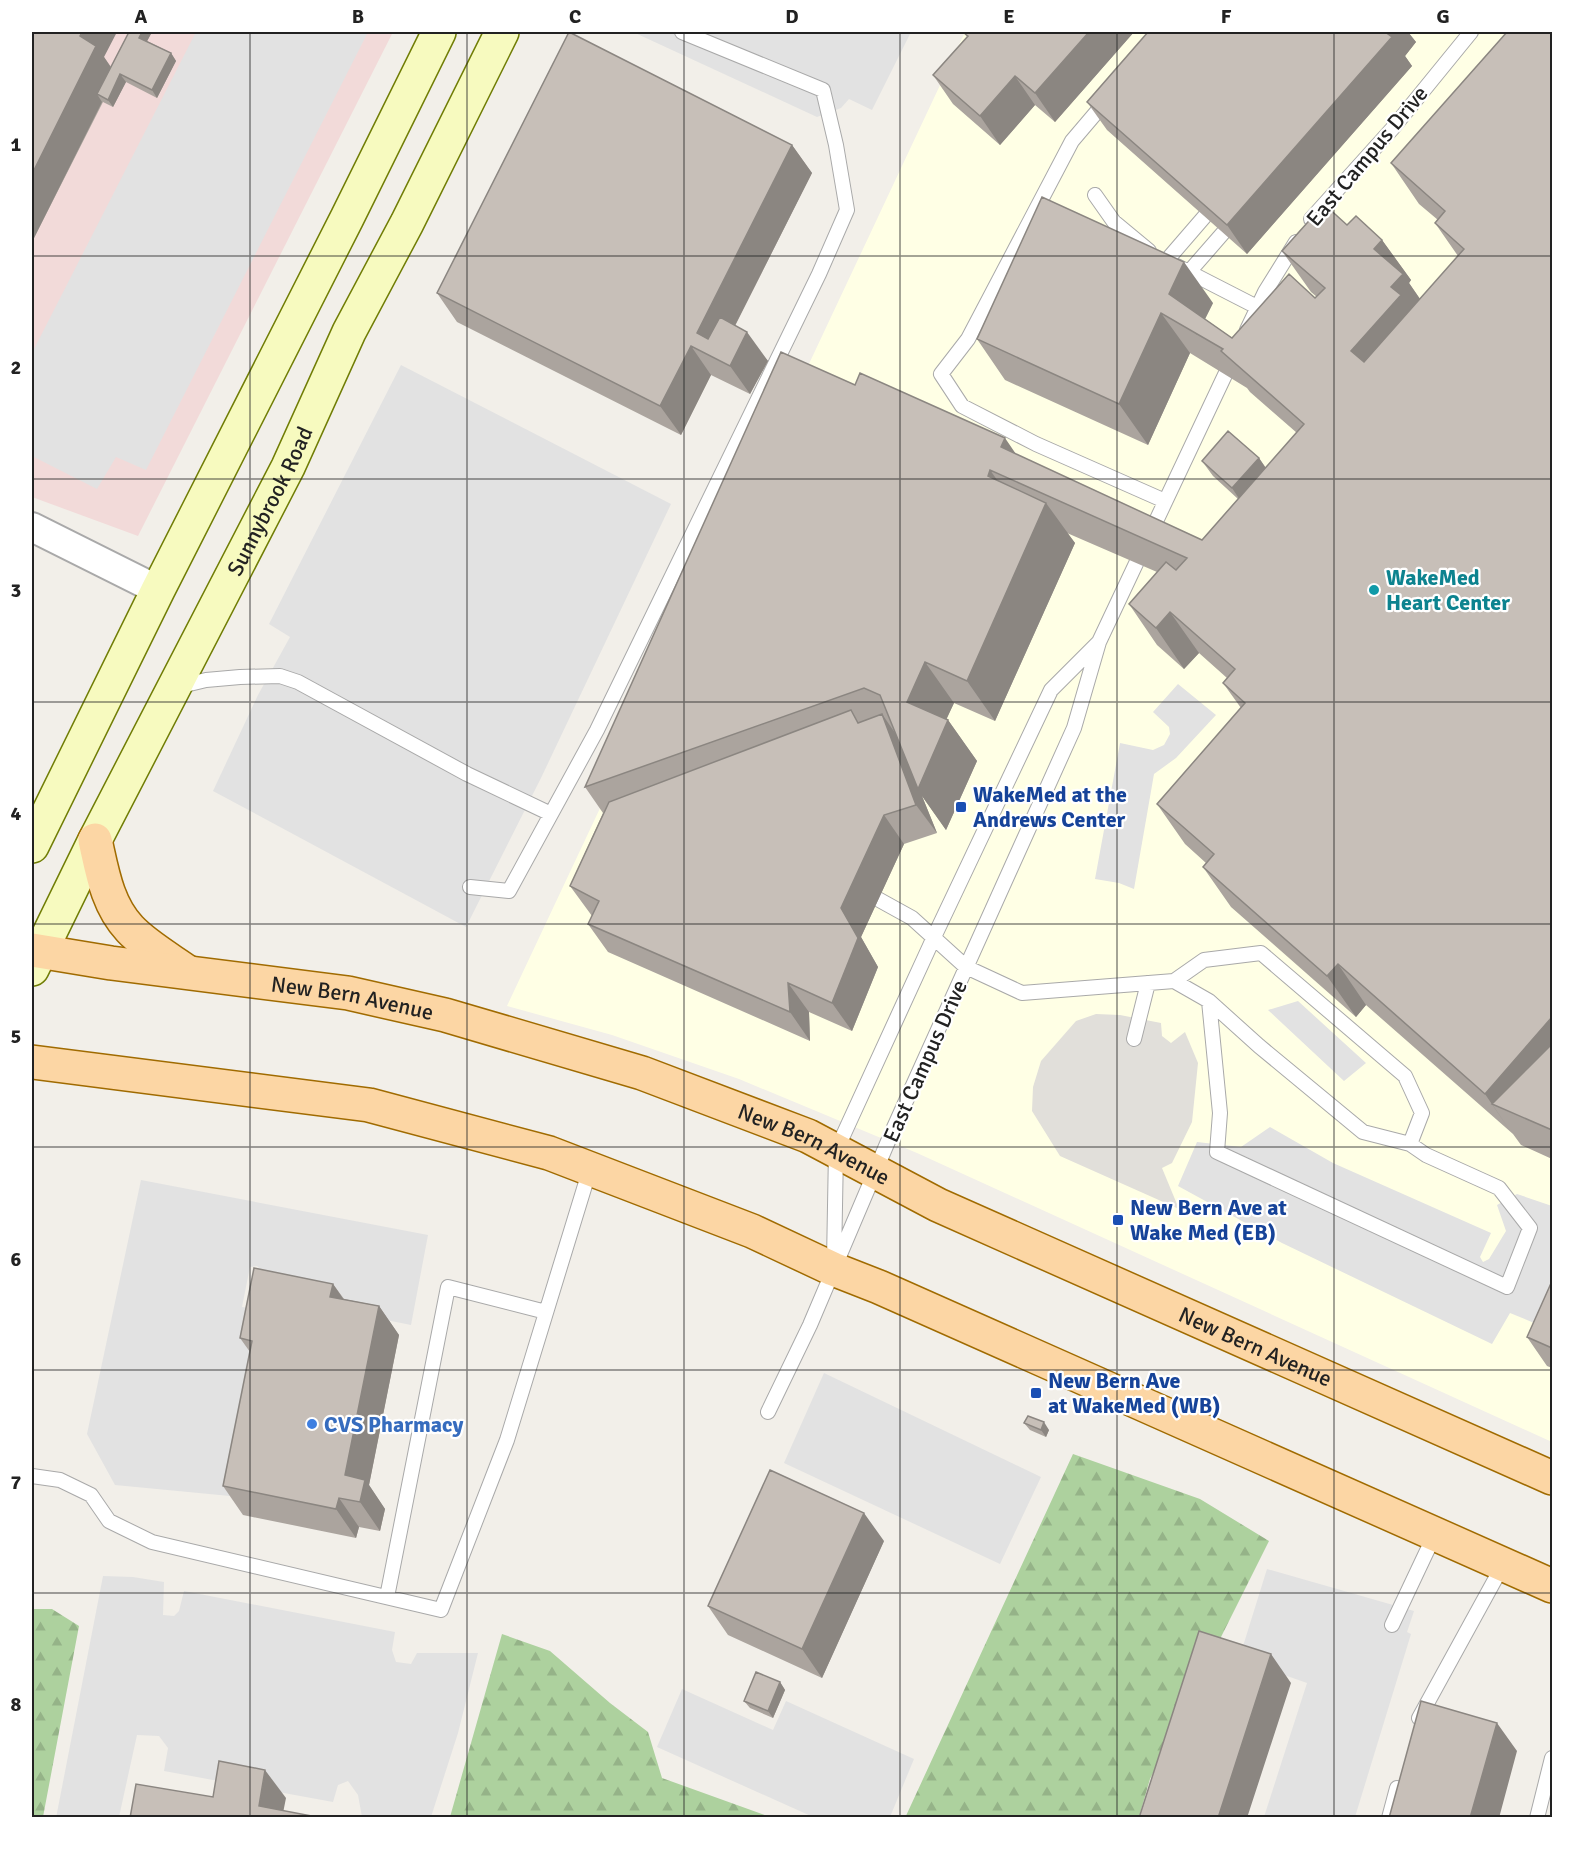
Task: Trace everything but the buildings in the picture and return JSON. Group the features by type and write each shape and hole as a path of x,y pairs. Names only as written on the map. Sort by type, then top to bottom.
{"main road":[{"path":"32,846 439,32"},
{"name":"Sunnybrook Road","path":"34,956 288,467 349,332 407,223 502,32"},
{"path":"95,840 105,884 117,912 131,930 188,972"},
{"name":"New Bern Avenue","path":"34,956 188,972 348,993 445,1015 642,1073 808,1136 938,1205 1552,1478"},
{"path":"32,1062 369,1105 549,1153 752,1231 833,1269 890,1292 1552,1586"}],"street":[{"path":"32,527 158,590"}],"lane":[{"path":"470,887 509,891 597,730 819,274 847,210 836,145 823,90 682,32"},
{"name":"East Campus Drive","path":"833,1269 1074,728 1099,642 1257,307 1311,219 1392,129 1471,32"},
{"path":"1116,90 1072,141 968,339 942,374 962,406 1036,444 1165,501"},
{"path":"1095,195 1114,222 1151,252 1257,307"},
{"path":"1167,260 1205,216"},
{"path":"1189,272 1223,233"},
{"name":"East Campus Drive","path":"833,1269 836,1151 1051,690 1099,642"},
{"path":"173,688 214,679 280,676 298,682 467,774 551,814"},
{"path":"865,892 912,918 966,967 1022,993 1174,981 1204,960 1261,953 1405,1076 1422,1113 1410,1144"},
{"path":"1174,981 1209,1001 1258,1046 1363,1132 1410,1144 1426,1155 1499,1188 1530,1228 1507,1287 1217,1152 1220,1113 1209,1001"},
{"path":"1134,1039 1148,983"},
{"path":"32,1476 60,1480 91,1495 109,1521 152,1542 441,1610 507,1440 590,1169"},
{"path":"768,1412 810,1325 833,1269"},
{"path":"387,1597 448,1287 546,1312"},
{"path":"1392,1625 1434,1534"},
{"path":"1413,1733 1416,1722 1503,1565"},
{"path":"1537,1818 1552,1758"},
{"path":"1389,1818 1401,1775"}],"shaded area":[{"path":"32,32 393,32 138,536 32,497"},
{"path":"196,32 368,32 146,470 116,457 97,489 32,456 32,353"},
{"path":"633,32 911,32 872,110 849,99 841,108 817,117"},
{"path":"965,32 1552,32 1552,1442 917,1153 739,1079 612,1035 507,1006"},
{"path":"401,365 671,504 541,778 466,927 213,791 258,695 290,637 269,624"},
{"path":"1178,684 1216,715 1176,758 1154,774 1134,889 1119,883 1095,879 1120,743 1153,750 1164,745 1170,734 1169,727 1153,712"},
{"path":"1298,1001 1366,1063 1344,1081 1268,1010"},
{"path":"1096,1014 1120,1015 1161,1023 1162,1036 1171,1043 1185,1032 1198,1063 1192,1122 1172,1163 1162,1168 1179,1209 1060,1156 1032,1111 1033,1087 1041,1061 1076,1021"},
{"path":"1270,1127 1333,1163 1491,1233 1480,1257 1483,1262 1489,1259 1506,1231 1497,1205 1517,1194 1552,1206 1552,1295 1539,1325 1510,1313 1492,1344 1282,1243 1178,1186 1197,1142 1241,1147"},
{"path":"141,1180 428,1235 411,1325 257,1294 261,1270 257,1266 250,1267 242,1307 263,1310 230,1496 115,1485 87,1434"},
{"path":"824,1373 1041,1477 1000,1564 784,1463"},
{"path":"1267,1569 1414,1611 1407,1632 1411,1634 1355,1817 1264,1817 1307,1683 1239,1659"},
{"path":"103,1576 133,1577 164,1582 163,1615 174,1616 179,1611 184,1591 395,1632 392,1650 396,1662 411,1664 417,1653 478,1653 458,1733 431,1817 362,1817 358,1795 348,1781 338,1785 333,1802 164,1771 168,1748 159,1736 137,1735 119,1817 121,1817 56,1818"},
{"path":"682,1689 773,1730 786,1701 914,1759 890,1817 813,1817 657,1747"}],"green space":[{"path":"1073,1454 1200,1499 1269,1541 1150,1779 1139,1817 905,1818"},
{"path":"32,1609 52,1609 79,1626 43,1817 32,1817"},
{"path":"502,1634 550,1651 610,1703 648,1732 662,1778 770,1817 450,1817"}],"place":[{"name":"WakeMed Heart Center","path":"1374,590"},
{"name":"WakeMed at the Andrews Center","path":"961,807"},
{"name":"New Bern Ave at Wake Med (EB)","path":"1118,1220"},
{"name":"New Bern Ave at WakeMed (WB)","path":"1036,1393"},
{"name":"CVS Pharmacy","path":"312,1424"}]}
